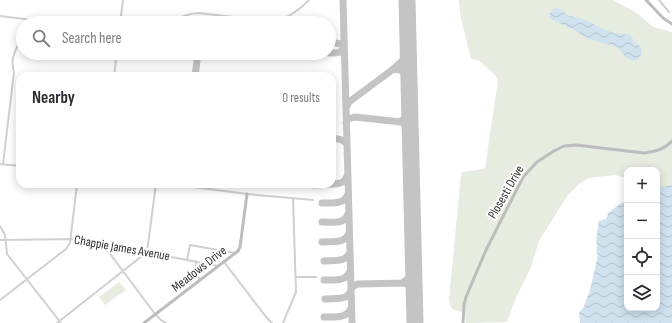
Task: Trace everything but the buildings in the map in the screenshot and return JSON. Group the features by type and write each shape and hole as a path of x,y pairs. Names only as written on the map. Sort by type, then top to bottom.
{"street":[{"path":"121,16 123,0"},
{"path":"290,16 309,0"},
{"path":"646,0 663,18 672,24"},
{"path":"661,0 669,12"},
{"path":"183,16 199,13 224,16"},
{"path":"0,16 16,18"},
{"path":"16,49 12,68 14,72 1,164 16,166"},
{"path":"115,72 116,60"},
{"name":"Plosesti Drive","path":"463,323 466,297 486,250 524,176 537,162 564,146 644,153 662,149 672,141"},
{"path":"0,300 69,246 76,188"},
{"path":"0,226 5,235 7,254 59,322 148,252 156,188"},
{"path":"201,188 313,200"},
{"name":"Meadows Drive","path":"144,323 224,262 240,247 247,194"},
{"path":"284,323 296,292 293,199"},
{"name":"Chappie James Avenue","path":"0,240 70,238 101,242 218,266"},
{"path":"101,242 155,314 166,323"},
{"path":"186,260 190,245 235,253"},
{"path":"196,261 195,270 200,280"},
{"path":"224,262 272,323"},
{"path":"295,277 316,277"}],"shaded area":[{"path":"459,0 613,0 637,13 653,27 672,32 672,185 660,187 660,167 624,167 624,177 615,175 589,178 580,183 567,196 539,241 531,267 516,298 507,322 466,323 465,313 452,309 449,299 461,175 462,172 485,168 498,80 495,75 480,61 471,59 460,14"},
{"path":"119,282 126,290 105,305 99,297"}],"water":[{"path":"555,8 561,10 569,16 584,19 614,33 631,35 634,42 642,49 640,57 636,60 630,60 617,47 589,39 556,22 550,18 552,10"},
{"path":"672,185 672,323 580,323 579,313 584,306 590,290 598,255 596,241 599,220 605,220 608,215 607,214 621,203 624,202 624,311 660,311 660,187"}],"taxiway":[{"path":"343,0 352,323"},
{"path":"336,43 344,46"},
{"path":"336,53 344,48"},
{"path":"392,70 402,61 408,50"},
{"path":"196,72 197,60"},
{"path":"346,108 349,102 392,70 402,71 409,80"},
{"path":"398,122 403,120 409,112"},
{"path":"346,123 348,119 355,117 401,122 407,125 410,130"},
{"path":"336,139 343,140 347,145"},
{"path":"336,184 341,183 347,176"},
{"path":"322,203 341,202 348,194"},
{"path":"322,222 341,221 344,220 348,214"},
{"path":"322,242 334,242 341,240 347,237 349,233"},
{"path":"324,261 342,260 350,253"},
{"path":"324,280 343,279 350,271"},
{"path":"402,283 408,279 414,271"},
{"path":"325,299 345,297 349,294 353,286 358,284 405,283 411,287 414,292"},
{"path":"324,317 343,316 349,312 351,308"}],"runway":[{"path":"407,0 415,323"}]}
